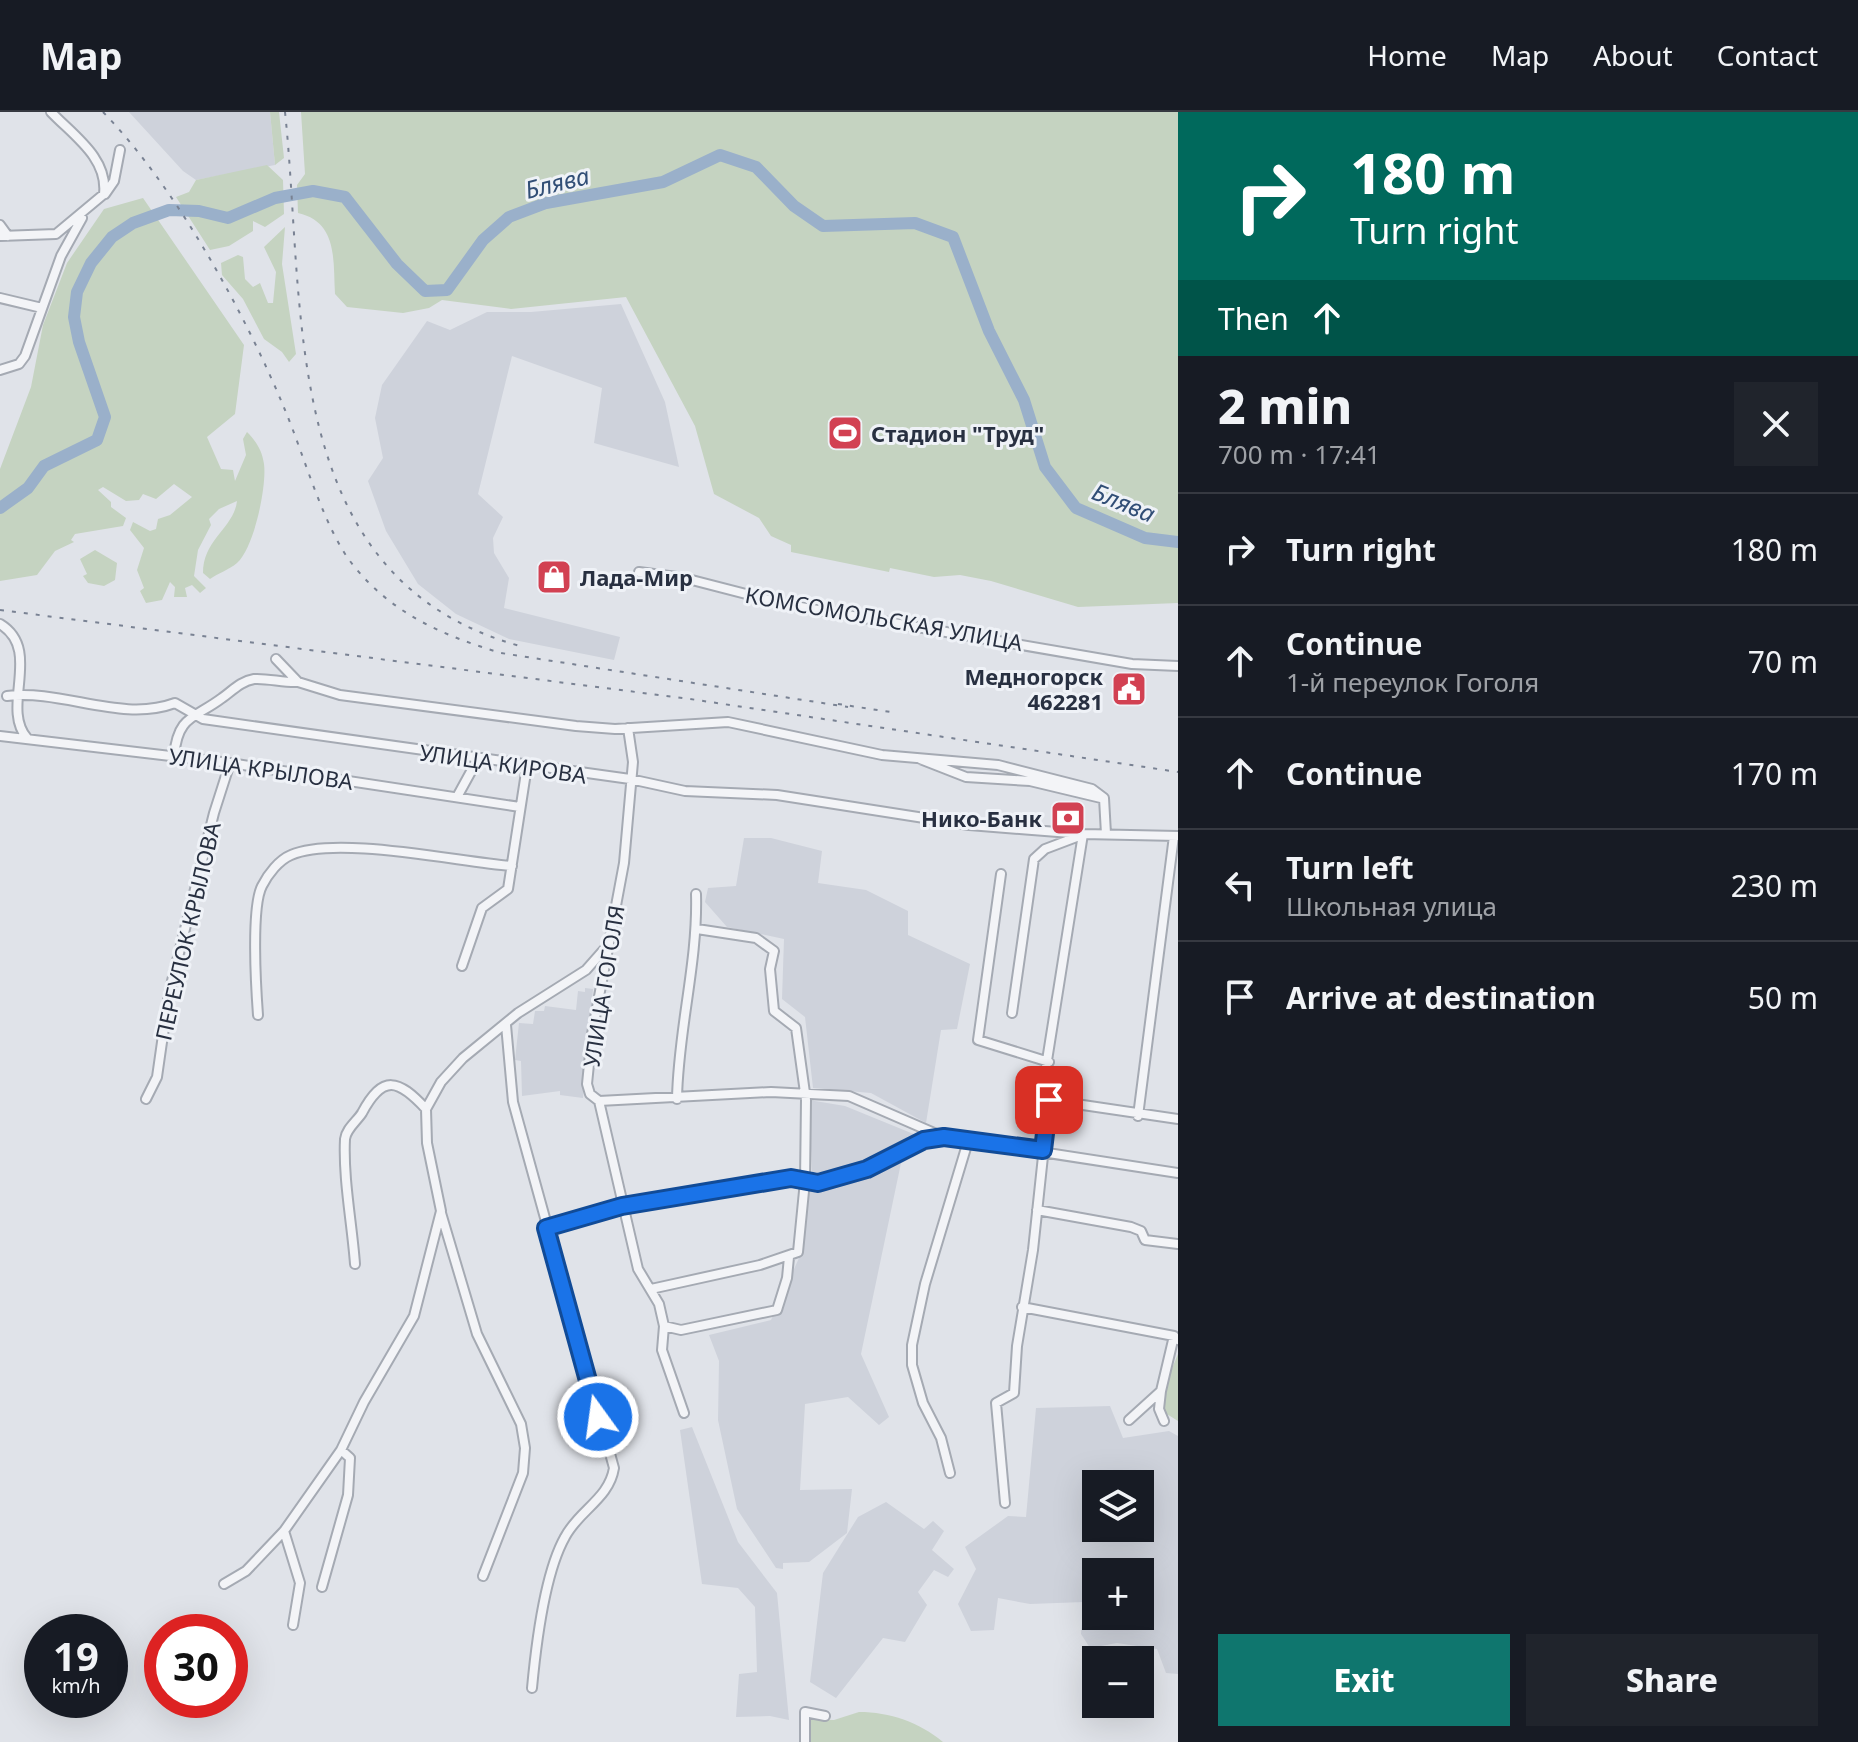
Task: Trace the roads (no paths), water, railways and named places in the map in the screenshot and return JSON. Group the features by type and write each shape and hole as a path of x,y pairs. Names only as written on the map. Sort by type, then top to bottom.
{"street":[{"path":"51,112 98,160 106,181 104,194"},
{"path":"0,225 4,236 56,234 87,211 114,181 120,150"},
{"path":"0,370 19,364 72,232 87,211"},
{"path":"0,298 42,308"},
{"name":"КОМСОМОЛЬСКАЯ УЛИЦА","path":"639,572 684,578 789,605 1132,664 1178,666"},
{"path":"0,624 6,627 14,644 6,706 12,729 30,740"},
{"path":"276,659 298,682"},
{"path":"174,756 177,735 192,714 254,679 298,682 340,695 546,724 628,728 728,722 818,743 919,759 998,765 1092,789 1104,798 1106,834"},
{"name":"УЛИЦА КИРОВА","path":"6,706 35,693 143,711 175,703 203,719 630,779 685,791 777,795 969,825 1083,834 1176,836"},
{"name":"УЛИЦА ГОГОЛЯ","path":"628,728 633,762 624,863 587,1084 590,1094 599,1101 638,1269 651,1289 664,1326 662,1350 684,1413"},
{"name":"УЛИЦА КРЫЛОВА","path":"0,736 230,763 520,807"},
{"path":"919,759 966,777 1030,781 1104,798"},
{"name":"ПЕРЕУЛОК КРЫЛОВА","path":"146,1099 157,1077 169,993 214,813 230,763"},
{"path":"457,797 474,766"},
{"path":"462,966 482,908 508,889 527,766"},
{"path":"1012,1013 1034,859 1045,849 1083,834"},
{"path":"1083,834 1042,1092 1049,1100 1138,1116 1178,1119"},
{"path":"1138,1116 1176,836"},
{"path":"258,1015 255,962 260,888 276,866 291,855 341,848 512,866"},
{"path":"1001,874 978,1040 1049,1062"},
{"path":"677,1099 680,1048 697,929 696,894"},
{"path":"651,1289 789,1257 798,1252 805,1181 808,1093 796,1028 774,1011 770,969 774,951 756,938 697,929"},
{"path":"483,1576 523,1473 525,1448 521,1424 477,1334 441,1211 427,1143 426,1109 441,1082 463,1058 532,1002 574,980 609,944"},
{"path":"506,1025 513,1102 614,1468 611,1484 576,1518 563,1540 536,1644 532,1688"},
{"path":"355,1264 345,1134 369,1096 383,1086 394,1083 407,1088 426,1109"},
{"path":"599,1101 808,1093 849,1096 944,1137"},
{"path":"1005,1503 996,1403 1014,1393 1049,1100"},
{"path":"546,1228 622,1206 791,1178 818,1183 867,1169 924,1140 944,1137 969,1138 1178,1173"},
{"path":"950,1473 941,1438 923,1403 912,1365 912,1345 925,1284 969,1138"},
{"path":"1037,1210 1131,1227 1141,1231 1145,1240 1178,1244"},
{"path":"224,1584 246,1571 284,1531 341,1450 364,1402 414,1316 441,1211"},
{"path":"664,1326 681,1330 777,1310 787,1278 789,1257"},
{"path":"1022,1307 1176,1338 1161,1391 1159,1409 1164,1421"},
{"path":"1129,1420 1161,1391"},
{"path":"322,1587 348,1495 350,1458 341,1450"},
{"path":"284,1531 300,1583 293,1625"},
{"path":"805,1742 805,1712 810,1709 825,1716"}],"waterway":[{"name":"Блява","path":"0,508 28,488 44,466 97,440 105,417 79,342 74,317 77,292 91,263 112,237 133,223 169,210 199,211 228,218 275,198 313,191 345,197 397,264 425,291 447,290 483,240 509,217 546,203 663,182 720,155 756,167 794,206 823,226 915,223 953,237 989,331 1024,400 1045,467 1076,508 1145,538 1178,542"}],"railway":[{"path":"103,112 157,177 206,253 269,372 333,532 353,565 385,597 439,631 501,653 848,707"},
{"path":"285,112 305,350 319,428 344,500 384,562 441,612 520,646"},
{"path":"0,610 690,699 1178,772"},
{"path":"838,704 897,713"}],"place":[{"name":"Стадион \"Труд\"","path":"845,433"},
{"name":"Лада-Мир","path":"554,577"},
{"name":"Медногорск 462281","path":"1129,689"},
{"name":"Нико-Банк","path":"1068,818"}]}
